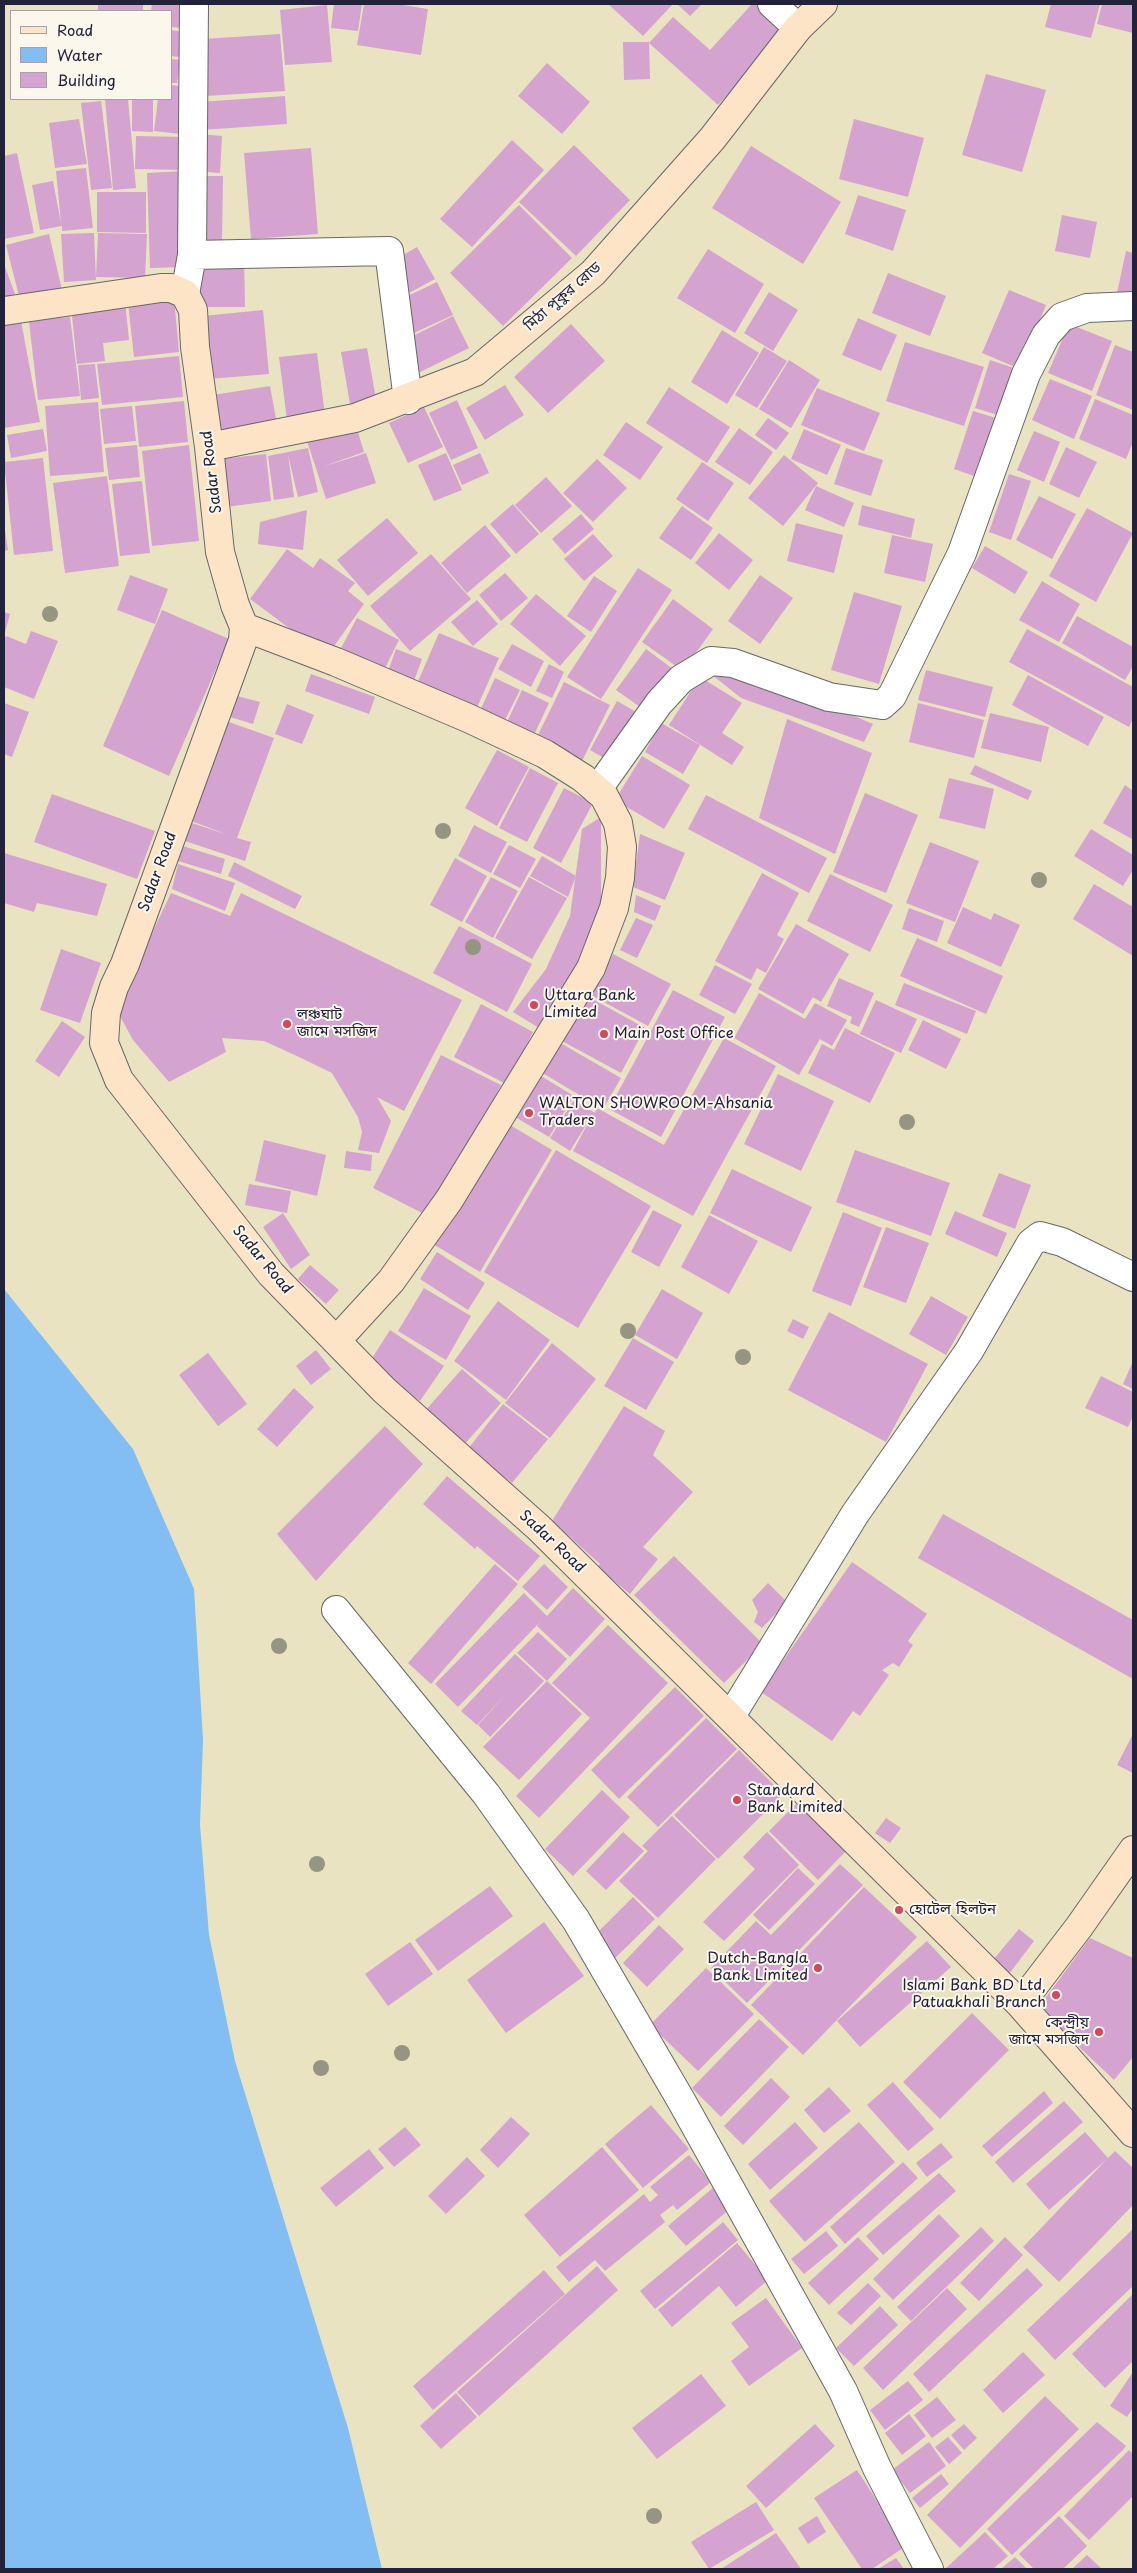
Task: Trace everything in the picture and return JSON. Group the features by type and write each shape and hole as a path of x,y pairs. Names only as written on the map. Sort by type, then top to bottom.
{"street":[{"path":"4,312 161,288 171,288 185,294 192,255 194,4"},
{"path":"772,4 798,28"},
{"name":"মিঠা পুকুর রোড","path":"210,447 355,418 408,400 475,372 593,273 712,139 798,28 823,4"},
{"path":"192,255 389,251 408,400"},
{"name":"Sadar Road","path":"185,294 193,310 195,347 210,447 220,552 235,605 244,627 243,640 106,1013 104,1043 119,1080 271,1274 336,1342 384,1390 539,1528 731,1716 1020,2004 1133,2133"},
{"path":"597,790 659,703 681,679 711,661 733,663 829,697 882,705 892,696 962,553 1026,374 1046,335 1062,317 1087,308 1133,306"},
{"path":"244,627 336,662 468,718 545,754 604,796 618,823 622,847 620,878 614,908 591,968 449,1200 391,1281 336,1342"},
{"path":"731,1716 855,1514 969,1351 1031,1244 1040,1236 1062,1242 1133,1277"},
{"path":"336,1610 486,1794 576,1920 682,2102 843,2391 876,2468 929,2569"},
{"path":"1020,2004 1079,1927 1133,1850"}],"water":[{"path":"4,1289 133,1449 194,1589 203,1740 200,1825 209,1935 235,2061 348,2428 382,2569 4,2569"}],"building":[{"path":"98,4 143,4 143,10 98,10"},
{"path":"152,4 187,4 184,28 172,27 172,10 151,10"},
{"path":"334,4 362,4 358,31 331,28"},
{"path":"364,4 397,4 428,9 421,55 357,45"},
{"path":"608,4 673,4 643,36"},
{"path":"677,4 702,4 690,16"},
{"path":"752,4 762,4 789,27 718,105 649,43 673,17 710,50"},
{"path":"1051,4 1100,4 1091,38 1045,27"},
{"path":"1102,4 1133,4 1133,33 1097,24"},
{"path":"327,5 332,62 285,65 280,10"},
{"path":"172,30 183,32 179,57 172,56"},
{"path":"280,34 285,91 207,96 203,39"},
{"path":"623,42 649,42 650,79 624,80"},
{"path":"172,59 180,60 177,83 172,83"},
{"path":"547,63 590,102 562,134 518,96"},
{"path":"986,74 1046,90 1022,172 962,155"},
{"path":"172,85 193,88 189,135 154,131 158,100 172,100"},
{"path":"285,96 287,124 202,130 200,102"},
{"path":"105,100 128,100 136,188 113,190"},
{"path":"132,100 153,100 153,132 132,131"},
{"path":"101,101 112,188 91,190 81,103"},
{"path":"79,119 87,164 55,168 49,123"},
{"path":"854,119 924,138 908,197 839,179"},
{"path":"199,134 222,136 220,173 197,171"},
{"path":"136,136 186,137 185,170 135,169"},
{"path":"512,140 544,170 472,247 440,219"},
{"path":"574,145 630,200 576,256 519,202"},
{"path":"751,146 841,202 803,264 712,208"},
{"path":"311,148 318,234 251,239 244,153"},
{"path":"17,153 34,233 4,239 4,156"},
{"path":"86,168 93,228 62,231 62,226 40,230 32,185 53,181 61,223 56,171"},
{"path":"184,171 187,267 150,268 147,173"},
{"path":"197,176 223,176 222,244 196,243"},
{"path":"97,192 146,192 146,233 97,232"},
{"path":"858,195 906,210 893,251 845,234"},
{"path":"519,205 572,258 503,326 450,273"},
{"path":"1062,215 1097,222 1090,258 1055,251"},
{"path":"94,233 96,280 64,282 61,234"},
{"path":"98,233 147,234 145,278 96,277"},
{"path":"49,234 62,290 20,300 6,245"},
{"path":"417,247 435,279 398,299 391,262"},
{"path":"708,249 764,284 735,333 677,298"},
{"path":"1126,251 1133,253 1133,296 1117,293"},
{"path":"199,256 244,256 245,307 199,307"},
{"path":"4,264 15,294 4,298"},
{"path":"888,273 946,296 930,336 872,313"},
{"path":"437,282 453,315 403,338 397,301"},
{"path":"1009,290 1046,305 1020,369 982,353"},
{"path":"769,292 798,310 773,351 744,333"},
{"path":"174,298 179,352 134,357 128,303"},
{"path":"125,301 129,340 103,343 105,361 77,364 71,306"},
{"path":"263,310 269,374 209,379 203,316"},
{"path":"453,316 469,348 408,378 403,341"},
{"path":"70,317 80,396 38,400 29,321"},
{"path":"858,318 897,335 881,371 842,355"},
{"path":"21,321 40,422 4,428 4,324"},
{"path":"571,324 605,361 548,413 514,377"},
{"path":"1069,324 1112,341 1092,391 1048,373"},
{"path":"722,330 759,353 727,404 691,382"},
{"path":"905,342 984,367 964,426 886,401"},
{"path":"1115,345 1133,352 1133,410 1096,395"},
{"path":"764,347 787,361 757,408 735,395"},
{"path":"367,348 376,399 350,404 341,352"},
{"path":"317,353 325,415 287,420 279,357"},
{"path":"179,356 183,397 102,405 97,364"},
{"path":"789,360 820,380 791,428 759,409"},
{"path":"990,360 1017,369 1001,416 975,408"},
{"path":"95,364 99,398 81,400 78,365"},
{"path":"1050,379 1092,396 1074,439 1032,420"},
{"path":"505,385 524,415 485,440 466,408"},
{"path":"270,386 277,424 219,434 213,395"},
{"path":"669,387 730,427 707,463 646,423"},
{"path":"817,388 880,413 864,451 801,425"},
{"path":"1095,399 1133,415 1133,442 1126,459 1079,439"},
{"path":"457,400 478,448 451,460 429,413"},
{"path":"184,401 188,442 139,447 135,406"},
{"path":"98,402 104,472 50,476 45,406"},
{"path":"132,406 136,441 104,444 100,409"},
{"path":"424,407 443,447 408,463 389,423"},
{"path":"973,411 996,418 977,477 954,469"},
{"path":"768,418 789,433 776,450 755,435"},
{"path":"626,422 663,447 640,480 603,455"},
{"path":"356,426 364,452 322,467 366,453 376,483 326,499 307,441"},
{"path":"739,428 773,452 750,485 715,462"},
{"path":"43,429 47,451 11,458 7,435"},
{"path":"804,429 841,445 827,475 791,459"},
{"path":"1034,431 1060,442 1044,482 1017,470"},
{"path":"137,445 140,477 109,480 105,448"},
{"path":"189,445 199,541 152,546 142,451"},
{"path":"1066,447 1097,462 1079,498 1049,484"},
{"path":"308,448 318,492 298,497 288,455 294,497 274,500 268,456"},
{"path":"846,448 883,460 871,496 834,484"},
{"path":"446,453 462,490 434,501 418,465"},
{"path":"480,453 489,473 462,485 453,465"},
{"path":"266,454 271,501 226,507 221,459"},
{"path":"784,455 818,483 783,526 748,498"},
{"path":"43,458 53,551 14,555 4,462"},
{"path":"597,459 627,488 593,522 563,493"},
{"path":"702,462 734,483 708,521 676,499"},
{"path":"1009,474 1031,481 1011,540 989,532"},
{"path":"107,476 119,566 65,573 53,483"},
{"path":"546,477 572,506 541,533 515,505"},
{"path":"142,481 150,553 120,556 112,484"},
{"path":"816,486 854,503 844,527 805,510"},
{"path":"1039,496 1076,514 1052,559 1016,540"},
{"path":"513,504 539,534 516,554 490,524"},
{"path":"862,505 915,519 911,538 858,525"},
{"path":"682,506 713,528 691,560 659,538"},
{"path":"1087,508 1133,533 1096,602 1049,576"},
{"path":"307,510 303,550 258,544 260,522"},
{"path":"581,514 594,529 565,554 552,539"},
{"path":"387,518 418,553 368,596 337,560"},
{"path":"796,523 843,535 834,573 787,561"},
{"path":"4,524 8,550 4,551"},
{"path":"485,525 511,556 467,593 441,563"},
{"path":"719,533 753,560 729,590 695,563"},
{"path":"593,534 613,556 584,581 564,559"},
{"path":"892,535 933,544 925,582 884,573"},
{"path":"985,546 1028,572 1015,594 972,568"},
{"path":"287,549 313,568 320,558 355,583 348,591 364,604 327,656 250,599"},
{"path":"431,554 471,599 410,651 370,606"},
{"path":"638,568 672,590 601,699 567,677"},
{"path":"505,573 528,598 501,621 479,595"},
{"path":"130,575 168,589 155,624 117,610"},
{"path":"760,575 793,598 760,644 728,621"},
{"path":"594,576 617,591 591,632 567,616"},
{"path":"1042,581 1080,604 1059,642 1019,620"},
{"path":"854,592 902,606 879,684 831,670"},
{"path":"536,594 586,636 560,666 510,624"},
{"path":"673,599 713,629 683,671 642,642"},
{"path":"477,600 498,624 473,646 451,622"},
{"path":"162,610 229,639 169,776 103,746"},
{"path":"4,612 10,614 4,636"},
{"path":"1077,616 1133,647 1133,666 1125,680 1062,643"},
{"path":"357,618 399,640 384,670 341,648"},
{"path":"1027,629 1133,687 1133,718 1129,727 1009,662"},
{"path":"31,631 58,641 34,699 4,687 4,642 6,636 26,644"},
{"path":"439,633 499,658 475,712 416,686"},
{"path":"512,644 544,661 531,687 498,669"},
{"path":"396,649 422,659 413,684 387,674"},
{"path":"646,649 677,672 647,712 616,690"},
{"path":"727,661 873,724 864,742 741,698 711,674"},
{"path":"549,664 564,672 552,698 536,691"},
{"path":"926,670 993,687 985,717 918,700"},
{"path":"311,674 375,697 369,714 305,691"},
{"path":"1028,675 1104,717 1088,746 1012,705"},
{"path":"700,677 742,703 722,733 744,747 732,765 669,725"},
{"path":"495,678 520,690 503,724 479,713"},
{"path":"564,682 610,705 582,761 537,737"},
{"path":"522,690 549,703 534,735 507,722"},
{"path":"237,696 260,702 253,724 230,717"},
{"path":"617,701 638,713 611,762 590,750"},
{"path":"4,703 29,712 12,757 4,754"},
{"path":"918,703 984,720 974,758 909,742"},
{"path":"287,704 314,715 302,744 275,734"},
{"path":"990,713 1049,727 1041,762 981,748"},
{"path":"787,719 872,753 835,854 759,818"},
{"path":"226,721 274,738 237,838 251,842 245,861 182,840 189,822 228,835 189,820"},
{"path":"661,723 700,745 683,774 645,752"},
{"path":"497,750 529,767 497,826 465,808"},
{"path":"642,756 690,785 664,829 615,800"},
{"path":"975,765 1032,791 1028,800 970,774"},
{"path":"530,768 558,783 527,842 499,828"},
{"path":"949,778 994,789 985,829 939,818"},
{"path":"1125,785 1133,791 1132,839 1103,823"},
{"path":"564,788 593,803 561,863 533,848"},
{"path":"865,793 918,815 886,893 833,872"},
{"path":"52,794 155,831 137,879 34,842"},
{"path":"706,795 827,858 809,893 688,829"},
{"path":"601,817 601,912 584,955 539,1028 513,1012 546,969 570,916 582,829"},
{"path":"474,825 507,842 491,873 458,856"},
{"path":"1091,829 1133,855 1133,870 1123,886 1074,856"},
{"path":"640,834 685,853 665,900 633,887"},
{"path":"930,842 979,861 955,922 906,903"},
{"path":"509,845 536,859 520,888 493,874"},
{"path":"183,846 225,859 221,874 178,861"},
{"path":"4,853 107,884 97,916 37,903 34,912 4,903"},
{"path":"542,856 576,876 568,897 530,876"},
{"path":"455,858 487,876 462,922 430,905"},
{"path":"234,862 302,896 295,909 228,876"},
{"path":"178,864 235,883 225,911 172,889"},
{"path":"762,873 799,893 777,935 784,939 766,973 757,968 751,980 715,961"},
{"path":"830,874 893,905 870,952 807,921"},
{"path":"491,877 518,891 493,938 465,922"},
{"path":"529,877 567,898 532,959 495,938"},
{"path":"1094,884 1133,907 1133,956 1073,919"},
{"name":"লঞ্চঘাট জামে মসজিদ","path":"171,893 230,916 241,893 462,1000 404,1111 377,1097 391,1121 379,1153 358,1150 362,1132 358,1117 332,1073 299,1057 264,1041 222,1038 226,1052 169,1082 133,1040 116,1009"},
{"path":"636,895 661,906 655,921 634,912"},
{"path":"963,907 991,920 994,913 1020,925 1001,967 947,943"},
{"path":"909,908 944,921 937,942 902,929"},
{"path":"636,918 653,925 637,958 620,950"},
{"path":"796,924 849,954 821,1002 813,997 803,1014 758,989"},
{"path":"459,926 532,964 507,1012 433,973"},
{"path":"917,938 1003,976 986,1014 900,976"},
{"path":"61,949 101,963 80,1023 40,1010"},
{"path":"613,954 671,984 648,1026 591,995"},
{"path":"715,965 752,984 735,1014 699,995"},
{"path":"839,978 874,993 859,1027 850,1023 852,1017 827,1006"},
{"path":"904,983 976,1011 967,1034 895,1005"},
{"path":"673,990 725,1017 661,1137 609,1109"},
{"path":"759,993 805,1019 815,1003 847,1020 832,1046 820,1039 799,1075 734,1038"},
{"name":"Main Post Office","path":"587,996 645,1028 621,1073 562,1041"},
{"path":"876,1000 917,1019 901,1053 860,1034"},
{"path":"481,1004 533,1032 506,1084 454,1057"},
{"path":"923,1020 961,1039 946,1069 908,1050"},
{"path":"62,1021 85,1037 59,1077 35,1061"},
{"path":"845,1028 895,1053 870,1103 808,1073 822,1044 834,1050"},
{"path":"724,1038 776,1066 693,1216 573,1151 593,1114 570,1151 550,1138 574,1100 595,1113 597,1108 664,1145"},
{"path":"557,1041 621,1078 603,1109 539,1071"},
{"path":"441,1055 501,1085 432,1218 373,1188"},
{"path":"536,1073 574,1096 549,1137 510,1114"},
{"path":"778,1074 834,1101 801,1171 744,1144"},
{"path":"505,1122 552,1150 480,1272 433,1244"},
{"path":"264,1140 326,1155 317,1196 255,1181"},
{"path":"556,1150 651,1206 578,1328 484,1272"},
{"path":"855,1150 950,1183 931,1236 836,1202"},
{"path":"346,1151 372,1155 371,1171 344,1168"},
{"path":"732,1169 812,1207 791,1252 710,1213"},
{"path":"999,1173 1031,1185 1015,1229 982,1216"},
{"path":"249,1184 291,1191 287,1213 245,1205"},
{"path":"653,1210 682,1225 659,1267 631,1252"},
{"path":"955,1211 1007,1233 997,1257 945,1234"},
{"path":"843,1212 882,1228 851,1306 812,1291"},
{"path":"283,1213 310,1255 291,1269 263,1227"},
{"path":"709,1215 758,1241 729,1294 681,1267"},
{"path":"886,1227 929,1243 906,1303 863,1287"},
{"path":"437,1252 485,1283 468,1310 420,1279"},
{"path":"310,1265 339,1290 326,1304 298,1279"},
{"path":"424,1288 471,1316 446,1360 398,1331"},
{"path":"662,1289 703,1313 677,1359 635,1335"},
{"path":"931,1296 968,1317 946,1355 909,1334"},
{"path":"498,1301 550,1340 506,1400 454,1361"},
{"path":"829,1312 928,1364 886,1442 788,1390"},
{"path":"793,1319 809,1327 803,1339 787,1331"},
{"path":"390,1330 444,1366 420,1401 367,1366"},
{"path":"633,1338 674,1362 646,1410 604,1386"},
{"path":"552,1343 596,1379 550,1438 505,1403"},
{"path":"316,1350 331,1369 311,1385 296,1366"},
{"path":"208,1353 247,1404 218,1426 179,1375"},
{"path":"1133,1361 1133,1389 1123,1384"},
{"path":"462,1369 501,1403 463,1446 424,1412"},
{"path":"1101,1376 1133,1392 1133,1416 1128,1427 1085,1408"},
{"path":"294,1388 314,1407 277,1447 257,1429"},
{"path":"503,1404 548,1439 512,1483 468,1449"},
{"path":"624,1406 665,1431 653,1455 693,1492 643,1547 658,1559 630,1594 597,1567 600,1564 552,1521"},
{"path":"385,1426 423,1464 316,1581 277,1534"},
{"path":"447,1476 540,1556 518,1581 477,1546 475,1549 423,1504"},
{"path":"943,1514 1133,1620 1133,1679 918,1558"},
{"path":"674,1556 763,1644 724,1683 634,1595"},
{"path":"852,1562 927,1614 908,1641 913,1645 899,1667 893,1663 882,1670 889,1675 860,1716 853,1711 832,1741 761,1692"},
{"path":"495,1564 518,1584 431,1684 408,1663"},
{"path":"544,1564 568,1587 547,1610 522,1587"},
{"path":"768,1583 787,1602 762,1628 754,1622 758,1612 752,1600"},
{"path":"573,1588 605,1619 570,1657 537,1626 541,1621 458,1707 435,1684 524,1593 547,1616"},
{"path":"608,1625 668,1683 539,1818 516,1796 590,1718 552,1683"},
{"path":"538,1632 567,1659 547,1681 517,1653"},
{"path":"515,1654 544,1681 490,1737 478,1725 508,1692 477,1725 461,1711"},
{"path":"547,1681 582,1714 519,1780 483,1747"},
{"path":"675,1687 704,1716 619,1799 591,1770"},
{"path":"706,1718 737,1749 658,1827 627,1797"},
{"path":"1133,1734 1133,1773 1117,1765"},
{"path":"739,1750 783,1794 718,1859 674,1815"},
{"path":"602,1790 630,1817 573,1876 545,1849"},
{"path":"797,1803 846,1851 818,1880 769,1831"},
{"path":"672,1816 716,1859 658,1918 619,1881 648,1851 642,1846"},
{"path":"886,1818 901,1828 890,1843 875,1833"},
{"path":"623,1832 644,1851 606,1890 586,1871"},
{"path":"767,1832 799,1865 724,1941 703,1922 755,1869 743,1857"},
{"path":"840,1864 863,1885 747,2003 711,1968 756,1921 771,1935"},
{"path":"798,1868 815,1884 769,1930 753,1915"},
{"path":"490,1886 513,1916 438,1971 415,1940"},
{"path":"864,1887 917,1937 803,2055 751,2005"},
{"path":"633,1897 655,1919 613,1960 592,1938"},
{"path":"544,1922 584,1976 506,2033 467,1980"},
{"path":"659,1925 684,1949 647,1987 623,1963"},
{"path":"1019,1929 1034,1941 1009,1974 993,1960"},
{"name":"কেন্দ্রীয় জামে মসজিদ","path":"1090,1938 1133,1958 1133,2057 1114,2080 1038,2008"},
{"path":"927,1941 951,1967 860,2047 837,2021"},
{"path":"410,1942 433,1974 388,2006 365,1974"},
{"path":"706,1968 754,2014 698,2071 650,2025"},
{"path":"972,2013 1009,2050 940,2119 903,2082"},
{"path":"759,2019 789,2047 721,2117 692,2088"},
{"path":"771,2078 790,2097 743,2145 724,2126"},
{"path":"893,2082 934,2129 908,2151 867,2105"},
{"path":"829,2087 851,2111 824,2133 804,2110"},
{"path":"1044,2091 1053,2103 992,2157 982,2146"},
{"path":"1064,2101 1083,2122 1013,2183 995,2162"},
{"path":"651,2105 689,2149 643,2188 605,2144"},
{"path":"511,2117 530,2134 498,2168 480,2150"},
{"path":"795,2122 818,2148 770,2190 748,2164"},
{"path":"859,2122 895,2162 805,2242 769,2201"},
{"path":"405,2127 421,2145 394,2167 378,2149"},
{"path":"1085,2132 1108,2158 1115,2151 1133,2168 1133,2205 1059,2282 1023,2247 1107,2159 1049,2210 1026,2184"},
{"path":"941,2143 953,2157 927,2177 916,2163"},
{"path":"602,2147 639,2190 560,2257 524,2215"},
{"path":"369,2149 384,2168 336,2207 320,2188"},
{"path":"689,2155 711,2182 677,2210 673,2205 660,2215 665,2222 605,2271 595,2260 569,2282 556,2267 644,2194 650,2202 658,2195 650,2187"},
{"path":"467,2157 485,2176 446,2214 428,2196"},
{"path":"903,2162 918,2178 845,2244 830,2227"},
{"path":"939,2173 956,2191 883,2255 866,2236"},
{"path":"714,2187 731,2208 686,2246 668,2226"},
{"path":"939,2214 960,2236 893,2300 873,2279"},
{"path":"723,2222 738,2240 655,2309 640,2291"},
{"path":"981,2227 994,2241 911,2321 897,2307"},
{"path":"1133,2229 1133,2286 1055,2360 1027,2330"},
{"path":"826,2231 838,2246 804,2274 791,2259"},
{"path":"858,2237 879,2259 829,2305 808,2283"},
{"path":"1005,2237 1023,2255 979,2301 960,2283"},
{"path":"737,2243 768,2280 736,2307 719,2286 672,2327 658,2310"},
{"path":"597,2266 618,2290 479,2416 457,2392"},
{"path":"1027,2268 1043,2285 929,2392 913,2374"},
{"path":"544,2270 565,2294 433,2410 413,2386"},
{"path":"868,2283 881,2296 851,2325 837,2313"},
{"path":"947,2288 967,2309 883,2390 863,2368"},
{"path":"1133,2294 1133,2361 1105,2388 1072,2354"},
{"path":"766,2298 802,2348 749,2386 731,2361 749,2347 731,2323"},
{"path":"880,2306 898,2325 854,2366 836,2348"},
{"path":"1023,2352 1045,2375 1003,2413 983,2390"},
{"path":"1133,2372 1133,2408 1127,2417 1110,2406"},
{"path":"701,2374 726,2406 657,2459 632,2428"},
{"path":"908,2381 923,2400 885,2430 870,2410"},
{"path":"456,2393 477,2417 441,2449 420,2426"},
{"path":"1045,2396 1079,2429 960,2548 927,2515"},
{"path":"937,2397 956,2420 932,2438 914,2415"},
{"path":"909,2414 926,2436 902,2455 885,2433"},
{"path":"1097,2422 1126,2446 1012,2555 987,2529"},
{"path":"815,2424 835,2446 766,2508 746,2486"},
{"path":"964,2424 977,2438 964,2450 951,2435"},
{"path":"948,2437 962,2453 949,2464 935,2447"},
{"path":"929,2442 946,2466 910,2493 892,2470"},
{"path":"1129,2450 1133,2454 1133,2496 1089,2540 1064,2516"},
{"path":"857,2470 906,2546 872,2569 862,2569 814,2498"},
{"path":"941,2474 949,2484 920,2508 912,2498"},
{"path":"756,2502 774,2530 709,2569 691,2542"},
{"path":"817,2516 826,2532 808,2544 798,2528"},
{"path":"1059,2516 1087,2546 1063,2569 1034,2569 1019,2554"},
{"path":"985,2532 1008,2556 993,2569 945,2569"},
{"path":"776,2533 801,2569 721,2569"},
{"path":"1087,2555 1102,2569 1072,2569"},
{"path":"1015,2557 1027,2569 1001,2569"},
{"path":"896,2558 904,2569 878,2569"}],"place":[{"name":"Uttara Bank Limited","path":"534,1005"},
{"name":"লঞ্চঘাট জামে মসজিদ","path":"287,1024"},
{"name":"Main Post Office","path":"604,1034"},
{"name":"WALTON SHOWROOM-Ahsania Traders","path":"529,1113"},
{"name":"Standard Bank Limited","path":"737,1800"},
{"name":"হোটেল হিলটন","path":"899,1910"},
{"name":"Dutch-Bangla Bank Limited","path":"818,1968"},
{"name":"Islami Bank BD Ltd, Patuakhali Branch","path":"1056,1995"},
{"name":"কেন্দ্রীয় জামে মসজিদ","path":"1099,2032"}]}
